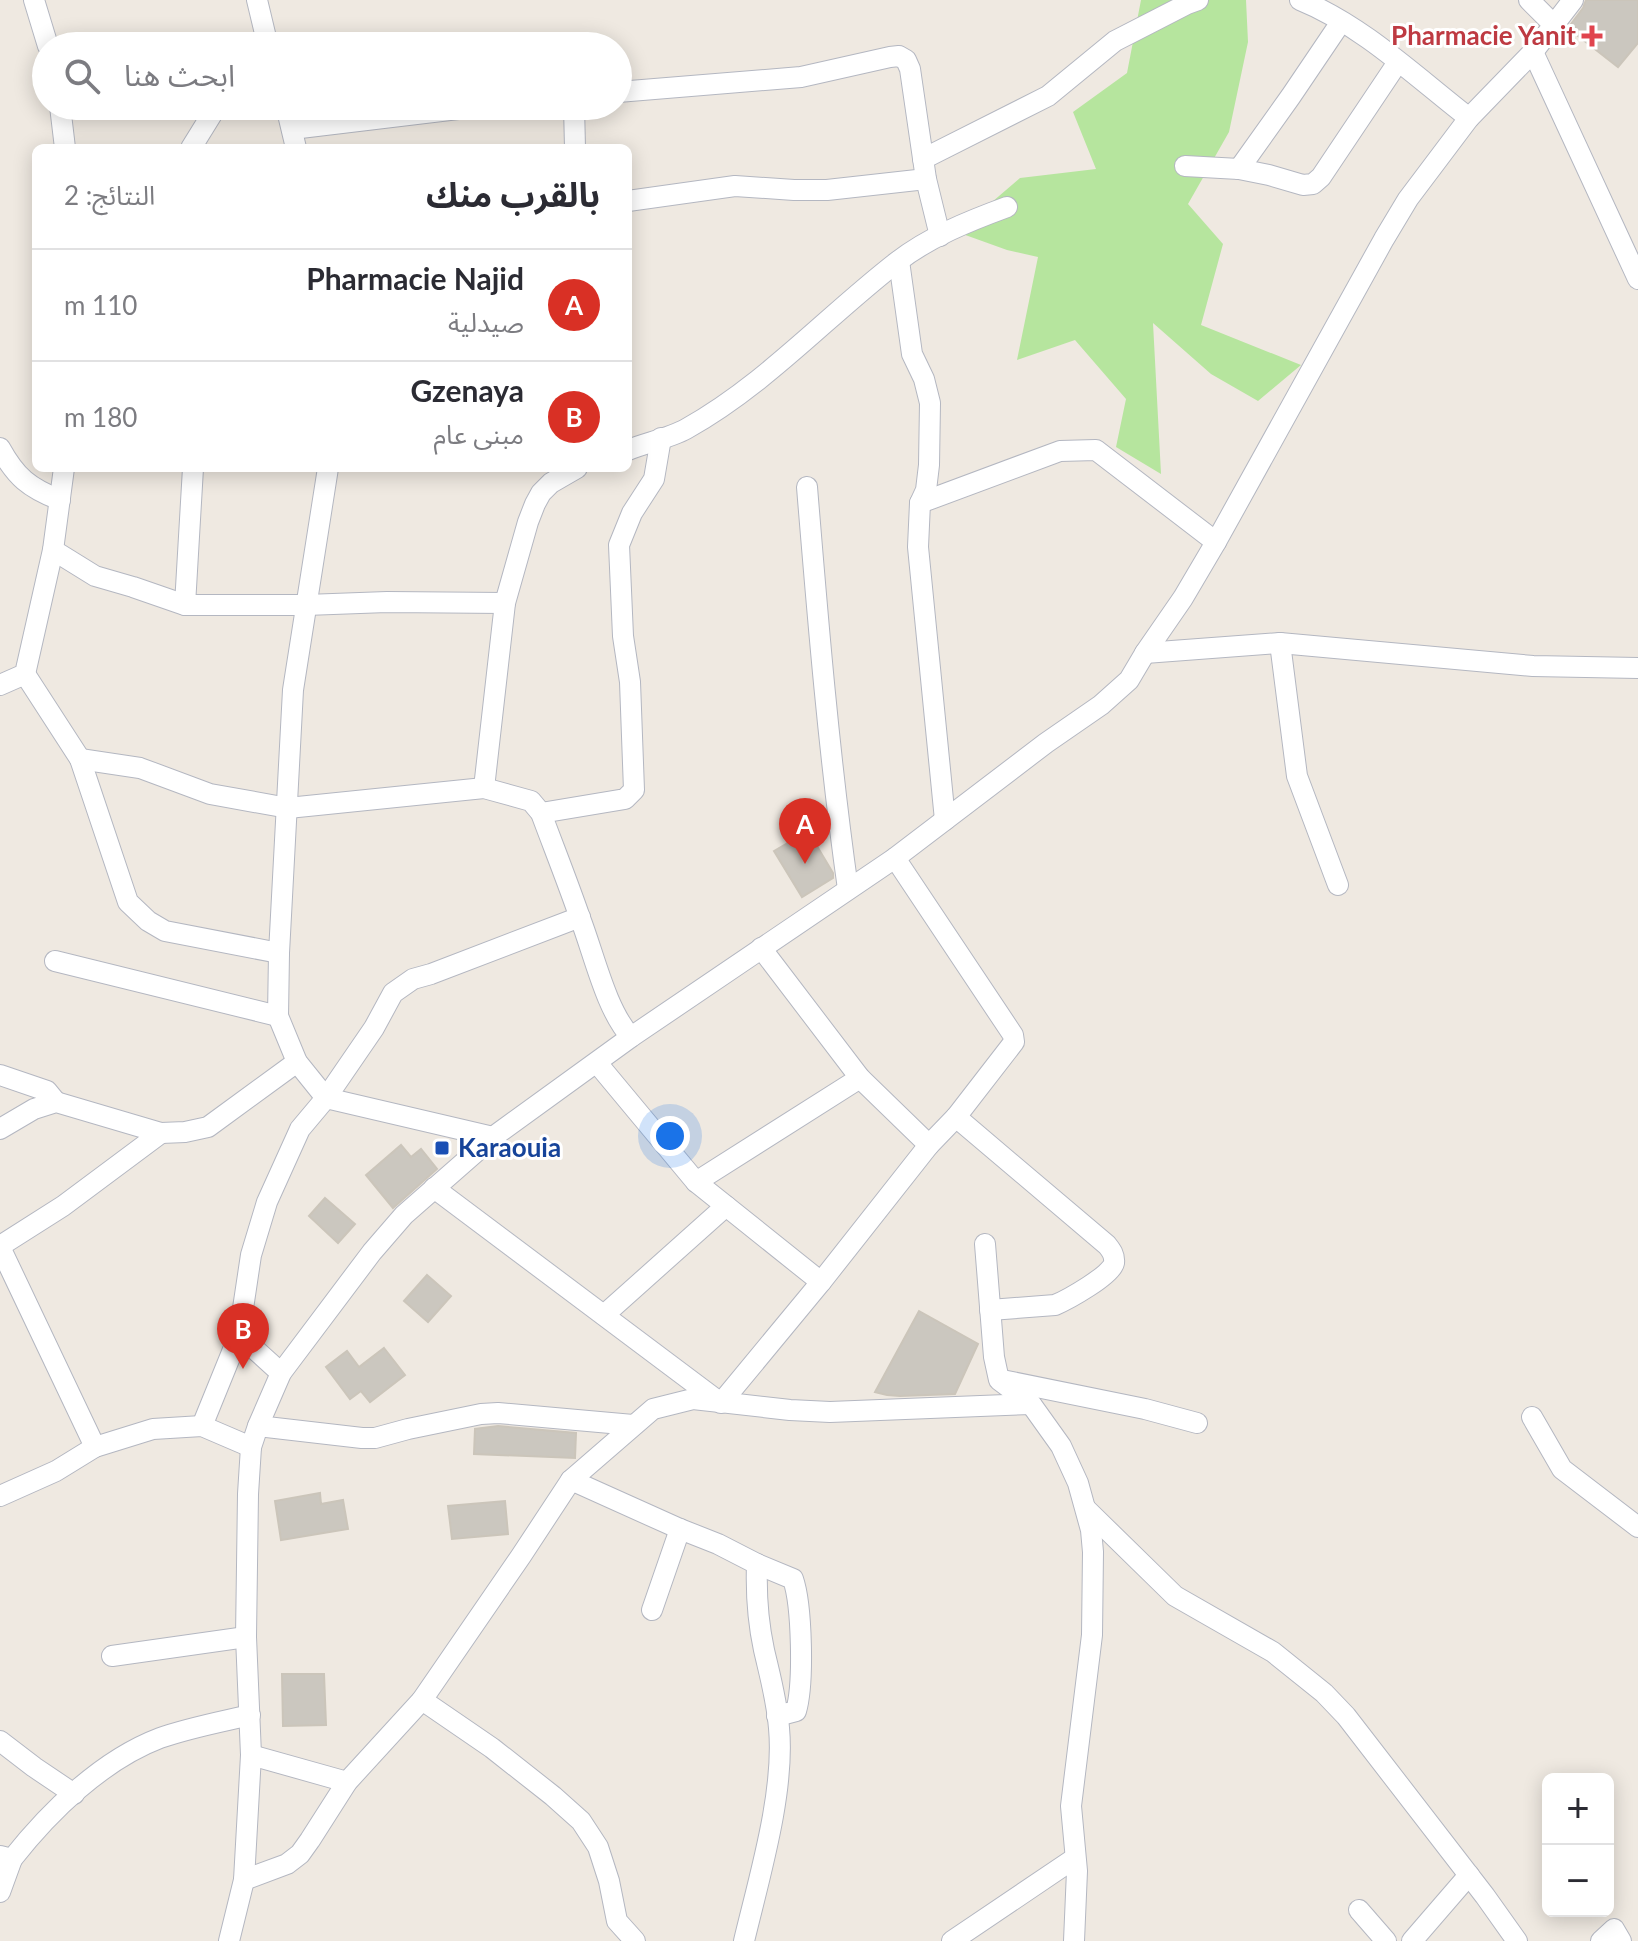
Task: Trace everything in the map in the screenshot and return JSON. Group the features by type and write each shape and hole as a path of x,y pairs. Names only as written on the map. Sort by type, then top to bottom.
{"street":[{"path":"34,0 44,32"},
{"path":"257,0 261,32"},
{"path":"632,200 735,186 827,190 925,169 1048,96 1115,41 1198,0"},
{"path":"1300,0 1366,37 1469,118"},
{"path":"1529,0 1554,25"},
{"path":"229,1941 244,1880 251,1755 246,1637 251,1447 281,1373 372,1252 404,1215 493,1137 631,1037 895,858 1101,705 1129,680 1216,542 1408,199 1469,118 1533,52 1573,0"},
{"path":"1239,169 1341,22"},
{"path":"1533,52 1638,279"},
{"path":"632,91 801,77 899,56 906,60 910,69 925,169 940,236"},
{"path":"1185,166 1239,169 1303,185 1313,184 1321,177 1398,62"},
{"path":"62,120 65,144"},
{"path":"193,144 208,120"},
{"path":"294,138 400,120"},
{"path":"574,120 575,144"},
{"path":"632,449 682,431 748,389 899,261 940,236 1007,207"},
{"path":"899,261 912,354 924,379 930,403 929,465 926,490 920,503 918,547 945,820"},
{"path":"541,813 625,799 634,790 630,682 623,636 619,545 632,513 654,479 661,438"},
{"path":"0,448 22,479 36,491 60,500"},
{"path":"920,503 1060,451 1096,450 1216,542"},
{"path":"64,472 53,550 25,674 80,759 128,902 148,921 165,931 279,953"},
{"path":"185,605 193,472"},
{"path":"327,472 293,690 278,1016 297,1062 326,1098 493,1137"},
{"path":"484,788 505,603 535,504 551,483 570,472"},
{"path":"807,487 830,755 848,889"},
{"path":"53,550 95,576 185,605 505,603"},
{"path":"1145,653 1280,643 1533,666 1638,668"},
{"path":"1280,643 1297,776 1338,885"},
{"path":"0,685 25,674"},
{"path":"80,759 140,768 210,794 288,808 484,788 531,801 541,813 611,1007 631,1037"},
{"path":"721,1403 1014,1042 1013,1035 895,858"},
{"path":"202,1426 239,1335 251,1255 267,1202 300,1129 326,1098 374,1028 393,993 413,979 580,917"},
{"path":"761,948 860,1078 929,1145"},
{"path":"55,961 278,1016"},
{"path":"0,1129 34,1109 56,1102 161,1133 208,1127 297,1062"},
{"path":"597,1063 696,1182 821,1282"},
{"path":"0,1075 47,1091 56,1102"},
{"path":"696,1182 860,1078"},
{"path":"956,1117 1113,1252 1112,1268 1063,1302 990,1310"},
{"path":"95,1447 0,1247 63,1206 161,1133"},
{"path":"434,1188 721,1403"},
{"path":"604,1315 726,1206"},
{"path":"985,1244 994,1357 999,1380 1031,1404 1061,1446 1071,1464 1091,1530 1092,1635 1071,1806 1075,1858 1074,1941"},
{"path":"239,1335 281,1373"},
{"path":"999,1380 1145,1409 1197,1423"},
{"path":"244,1880 287,1864 300,1854 347,1782 422,1700 571,1480 653,1409 693,1399 830,1412 1031,1404"},
{"path":"258,1426 375,1438 481,1414 498,1413 633,1425"},
{"path":"1532,1417 1562,1469 1638,1527"},
{"path":"0,1496 56,1471 95,1447 153,1429 202,1426 251,1447"},
{"path":"571,1480 793,1579 800,1612 800,1697 796,1711 777,1716"},
{"path":"1086,1509 1175,1596 1273,1652 1324,1693 1346,1716 1517,1941"},
{"path":"652,1610 680,1529"},
{"path":"744,1941 777,1791 780,1749 772,1677 763,1646 757,1564"},
{"path":"112,1656 246,1637"},
{"path":"422,1700 492,1748 581,1821 598,1847 617,1921 635,1941"},
{"path":"0,1892 6,1857 42,1821 121,1755 161,1738 250,1715"},
{"path":"0,1741 74,1794"},
{"path":"251,1755 347,1782"},
{"path":"952,1941 1075,1858"},
{"path":"1412,1941 1469,1875"},
{"path":"1359,1910 1386,1941"},
{"path":"1601,1941 1614,1929 1621,1941"}],"green space":[{"path":"1141,0 1246,0 1248,42 1229,132 1188,204 1223,244 1201,325 1301,365 1258,401 1211,374 1153,323 1161,474 1116,447 1126,399 1075,340 1017,360 1038,257 1007,250 957,232 1020,178 1096,169 1073,112 1127,73"}],"building":[{"path":"1586,0 1638,0 1638,43 1618,67 1568,28"},
{"path":"808,831 833,878 802,897 774,851"},
{"path":"401,1145 411,1157 421,1149 437,1169 393,1208 366,1175"},
{"path":"325,1198 355,1224 338,1243 309,1216"},
{"path":"427,1275 451,1296 428,1322 404,1301"},
{"path":"919,1311 978,1344 955,1394 900,1396 875,1392"},
{"path":"384,1348 405,1375 370,1402 361,1391 350,1399 326,1367 347,1351 359,1367"},
{"path":"498,1426 576,1433 575,1458 474,1454 475,1429"},
{"path":"320,1493 321,1504 343,1500 348,1529 281,1540 275,1501"},
{"path":"505,1501 508,1534 452,1539 448,1506"},
{"path":"282,1674 324,1674 326,1725 283,1726"}],"place":[{"name":"Pharmacie Yanit","path":"1592,36"},
{"name":"Pharmacie Najid","path":"805,864"},
{"name":"Karaouia","path":"442,1148"},
{"name":"Gzenaya","path":"243,1369"}]}
